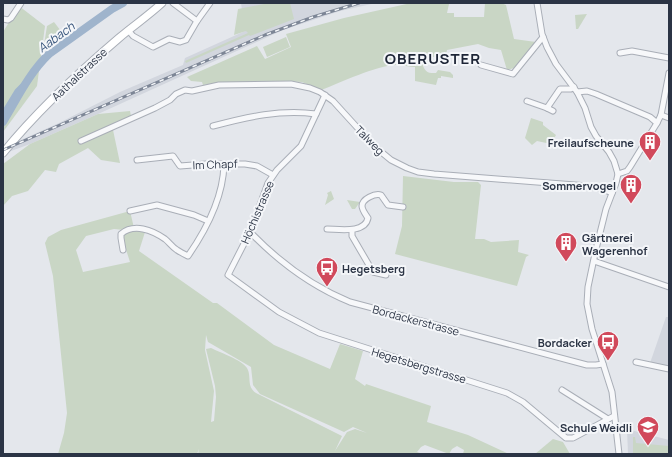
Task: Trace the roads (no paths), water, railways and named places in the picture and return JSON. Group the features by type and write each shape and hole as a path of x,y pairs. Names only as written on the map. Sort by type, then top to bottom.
{"main road":[{"name":"Aathalstrasse","path":"3,153 65,86 128,30 162,3"}],"street":[{"path":"3,19 11,18 21,3"},
{"path":"172,3 197,21"},
{"path":"128,30 133,36 153,47 169,40 180,42 186,40 210,3"},
{"path":"536,3 543,37 553,60 576,90 585,108 591,127 611,156 618,174 606,209 588,287 587,304 592,328 612,392 619,454"},
{"path":"481,65 513,74 543,37"},
{"path":"620,53 632,51 669,58"},
{"path":"618,174 627,171 657,123 667,97 669,74"},
{"name":"Talweg","path":"81,141 155,108 170,100 176,94 185,90 192,91 219,85 284,84 310,88 325,95 338,106 383,154 418,172 588,186 603,189 612,193"},
{"path":"547,108 560,89 584,90 650,117 657,123"},
{"name":"Höchistrasse","path":"228,274 250,232 265,191 273,175 301,146 325,95"},
{"path":"527,100 553,111"},
{"path":"213,126 253,116 286,112 316,114"},
{"path":"661,115 669,118"},
{"name":"Im Chapf","path":"137,160 172,156 180,166 206,164 251,165 263,169 273,175"},
{"path":"124,250 120,238 121,234 126,230 134,228 146,229 156,234 188,256 198,241 208,221 223,180 224,164"},
{"path":"327,229 352,231 367,222 368,218 362,204 365,200 375,194 381,195 388,205 403,207"},
{"path":"130,211 157,205 188,213 208,221"},
{"path":"352,231 352,236 372,272 386,275"},
{"name":"Bordackerstrasse","path":"250,232 278,259 301,276 350,302 587,365 603,364"},
{"path":"594,261 669,287"},
{"name":"Hegetsbergstrasse","path":"228,274 279,312 320,333 507,393 523,402 566,438 573,438 614,416"},
{"path":"636,362 669,369"},
{"path":"562,390 608,419"}],"waterway":[{"name":"Aabach","path":"3,122 35,69 49,54 112,9 123,3"},
{"name":"Aabach","path":"3,114 17,91 28,80"}],"railway":[{"path":"3,150 265,35 313,17 359,3"}],"place":[{"name":"Freilaufscheune","path":"650,162"},
{"name":"Sommervogel","path":"631,204"},
{"name":"Gärtnerei Wagerenhof","path":"566,262"},
{"name":"Hegetsberg","path":"327,288"},
{"name":"Bordacker","path":"608,362"},
{"name":"Schule Weidli","path":"648,446"}],"district":[{"name":"OBERUSTER","path":"433,58"}]}
